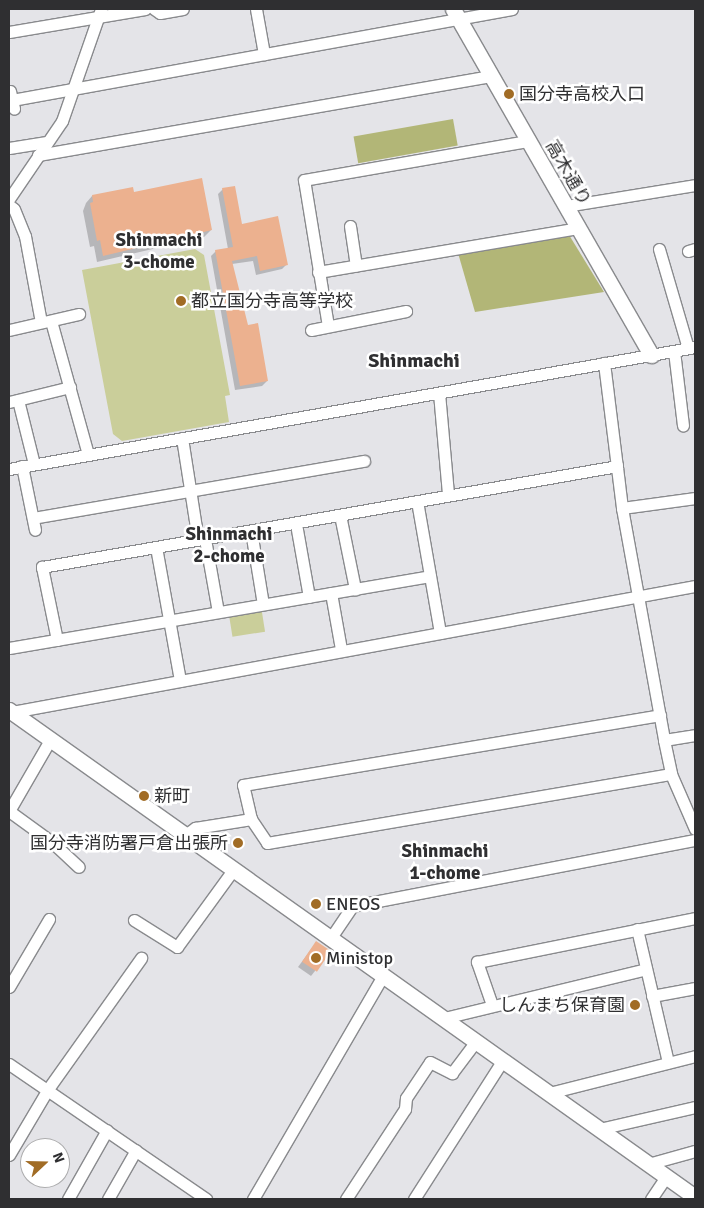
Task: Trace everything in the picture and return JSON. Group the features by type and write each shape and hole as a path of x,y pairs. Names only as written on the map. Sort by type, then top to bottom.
{"street":[{"path":"9,32 99,13 145,9"},
{"path":"154,9 160,13 183,9"},
{"path":"256,9 264,54"},
{"path":"12,100 264,54 456,14 512,9"},
{"path":"9,199 62,121 99,13"},
{"name":"高木通り","path":"456,14 651,355"},
{"path":"38,156 492,76"},
{"path":"328,326 304,180 528,141"},
{"path":"9,148 47,142"},
{"path":"566,206 695,185"},
{"path":"9,205 20,221 25,236 46,322 70,387 88,454"},
{"path":"350,226 356,266"},
{"path":"318,272 579,228"},
{"path":"9,469 692,348 659,249"},
{"path":"311,330 406,311"},
{"path":"9,330 79,314"},
{"path":"674,351 683,425"},
{"path":"604,363 622,508 664,740 671,774 695,829"},
{"path":"34,464 14,401 70,387"},
{"path":"439,393 448,494"},
{"path":"182,438 190,490 218,612"},
{"path":"33,518 364,461"},
{"path":"22,466 36,530"},
{"path":"57,640 42,567 296,524 448,494 617,466"},
{"path":"622,508 695,498"},
{"path":"417,501 440,633"},
{"path":"340,515 355,589"},
{"path":"296,524 309,597"},
{"path":"251,531 263,604"},
{"path":"156,547 180,681"},
{"path":"9,648 430,576"},
{"path":"10,711 180,681 341,649 440,633 695,586"},
{"path":"331,593 341,649"},
{"path":"10,711 695,1197"},
{"path":"660,715 243,785 250,818 267,843 671,774"},
{"path":"664,740 695,735"},
{"path":"50,740 9,811 53,843 79,867"},
{"path":"184,836 195,828 250,818"},
{"path":"330,938 352,906 695,840"},
{"path":"134,920 177,947 233,870"},
{"path":"492,1005 477,962 695,918"},
{"path":"9,987 49,919"},
{"path":"636,929 668,1062"},
{"path":"9,1155 48,1089 141,958"},
{"path":"444,1018 646,969"},
{"path":"253,1199 383,976"},
{"path":"652,996 695,988"},
{"path":"346,1199 405,1109 406,1098 430,1062 452,1074 476,1041"},
{"path":"549,1093 695,1056"},
{"path":"414,1199 503,1060"},
{"path":"9,1064 206,1199"},
{"path":"600,1129 695,1107"},
{"path":"68,1199 107,1130"},
{"path":"108,1199 136,1150"},
{"path":"648,1164 695,1151"},
{"path":"651,1199 666,1177"}],"green space":[{"path":"453,119 458,146 358,163 354,137"},
{"path":"566,230 604,292 475,312 458,253"},
{"path":"195,249 204,255 230,395 225,396 229,422 122,441 113,434 82,270"},
{"path":"261,606 265,632 232,637 228,611"}],"building":[{"path":"202,178 212,230 103,256 100,240 97,241 90,203 93,202 92,195 133,187 134,192"},
{"path":"235,186 242,224 278,216 288,265 260,271 257,256 232,261 248,325 258,323 268,381 240,386 215,250 233,247 222,188"},
{"path":"316,941 331,951 317,972 302,962"}],"place":[{"name":"国分寺高校入口","path":"509,94"},
{"name":"都立国分寺高等学校","path":"181,301"},
{"name":"新町","path":"144,796"},
{"name":"国分寺消防署戸倉出張所","path":"238,843"},
{"name":"ENEOS","path":"316,904"},
{"name":"Ministop","path":"316,958"},
{"name":"しんまち保育園","path":"635,1005"}],"district":[{"name":"Shinmachi 3-chome","path":"159,252"},
{"name":"Shinmachi","path":"414,360"},
{"name":"Shinmachi 2-chome","path":"229,546"},
{"name":"Shinmachi 1-chome","path":"445,863"}]}
